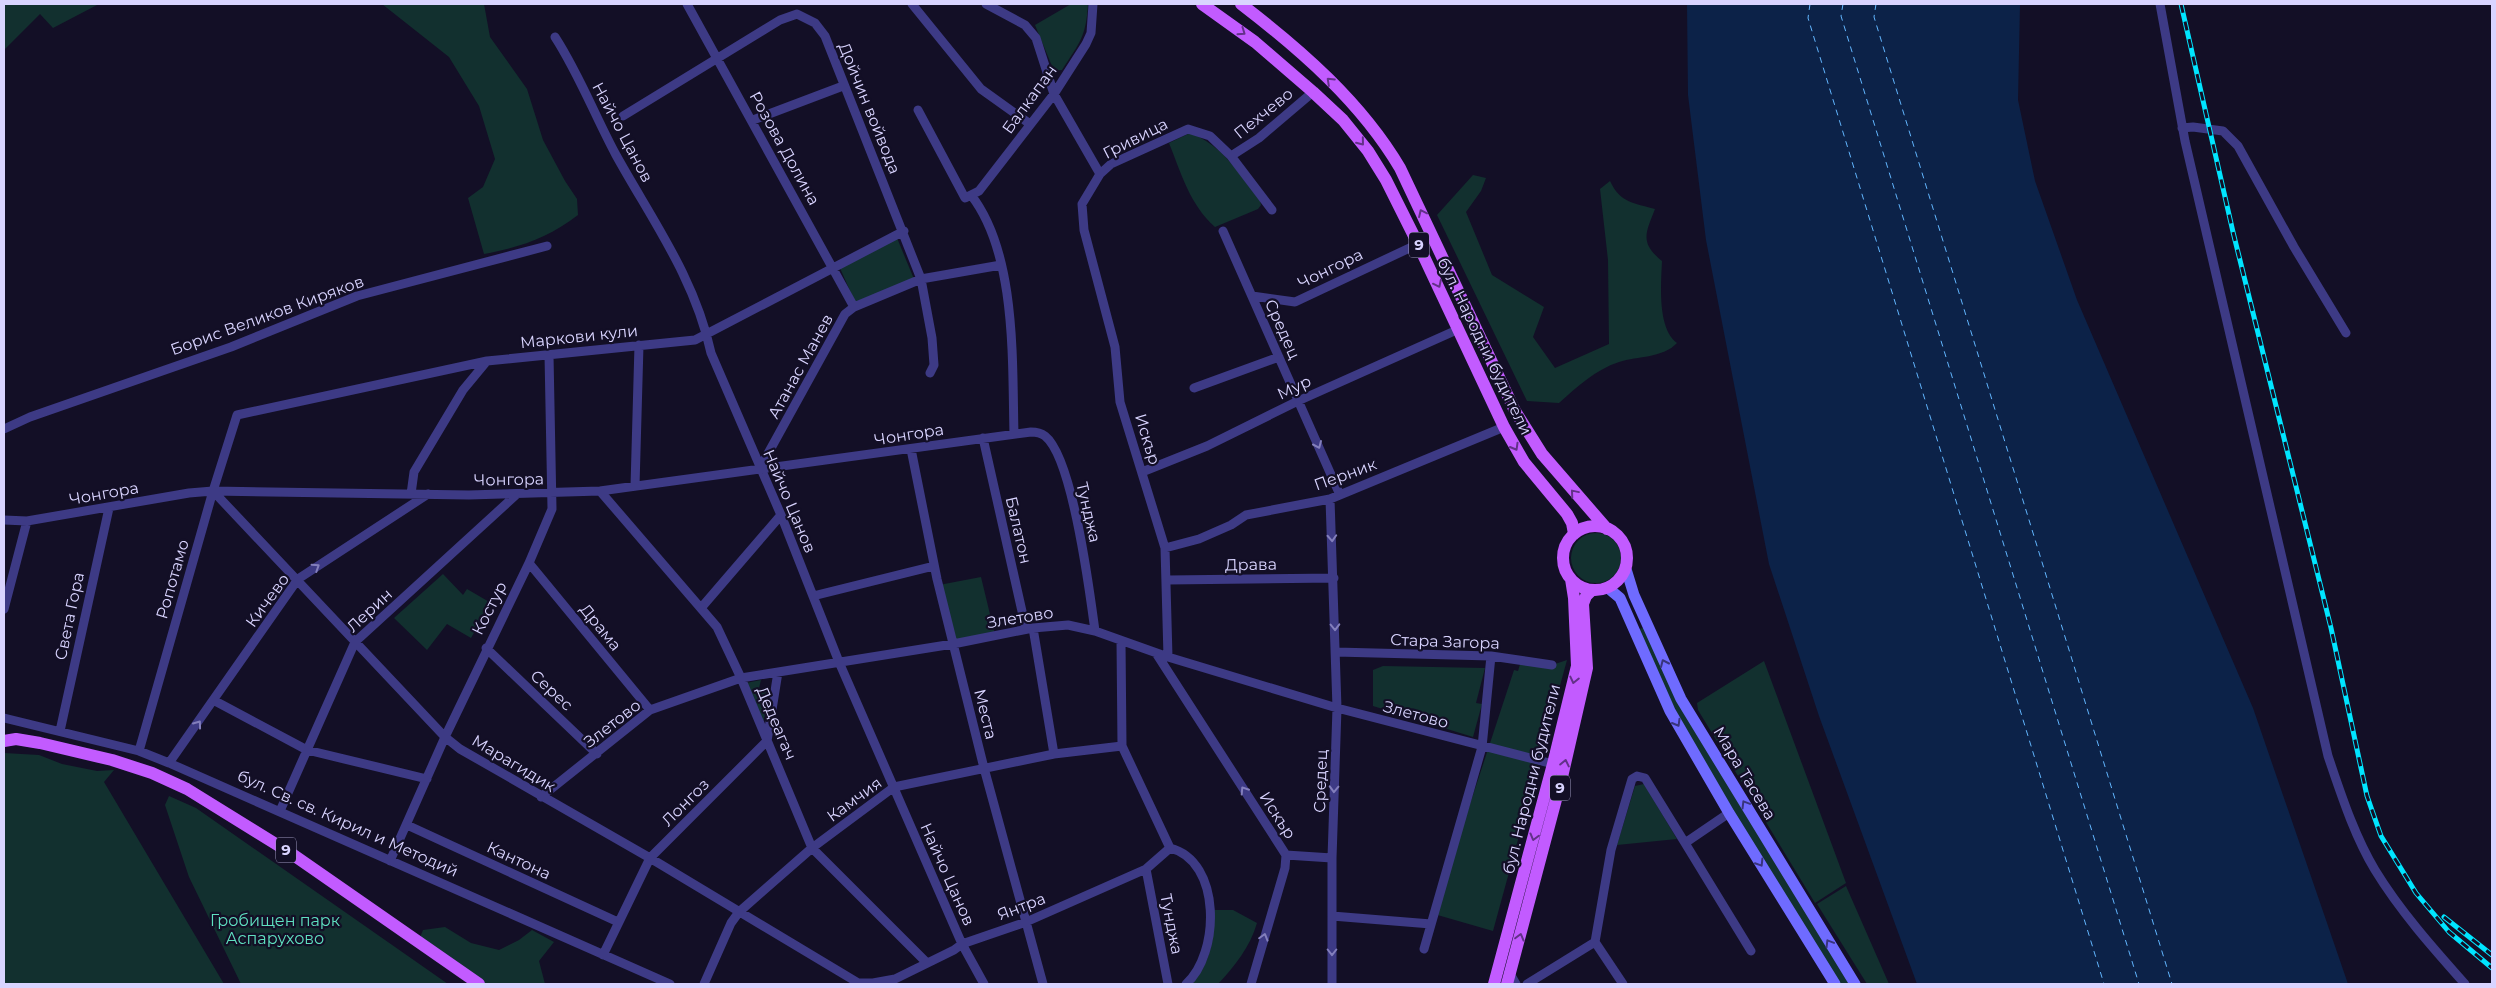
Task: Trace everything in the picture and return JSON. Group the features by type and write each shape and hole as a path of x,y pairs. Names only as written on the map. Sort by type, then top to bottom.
{"main road":[{"name":"бул. Народни будители","path":"1202,4 1255,42 1313,92 1343,120 1368,151 1386,180 1460,329 1504,427 1524,462 1567,514 1572,523 1574,534"},
{"name":"бул. Народни будители","path":"1242,4 1344,94 1382,137 1400,168 1515,411 1542,454 1607,528"},
{"path":"1574,534 1590,527 1607,528"},
{"name":"9","path":"1607,528 1618,536 1625,546 1626,569"},
{"name":"9","path":"1571,579 1565,568 1564,556 1567,544 1574,534"},
{"path":"1571,579 1581,587 1592,590 1608,588 1621,578 1626,569"},
{"name":"Мара Тасева","path":"1626,569 1634,595 1682,700 1855,984"},
{"name":"бул. Народни будители","path":"1508,977 1577,666 1574,598 1571,579"},
{"name":"Мара Тасева","path":"1608,588 1620,598 1660,692 1729,813 1835,984"},
{"name":"бул. Народни будители","path":"1494,984 1508,977 1562,777 1587,668 1583,604 1586,596 1592,590"},
{"name":"9","path":"4,741 16,739 74,750 152,773 215,805 292,854 479,984"}],"street":[{"name":"Розова Долина","path":"687,4 835,268 854,307"},
{"path":"912,4 981,89 1030,124"},
{"name":"Гривица","path":"986,4 1005,16 1025,25 1036,38 1054,94 1100,174 1111,164 1188,129 1210,136 1231,156 1272,210"},
{"name":"Балкапан","path":"968,197 979,191 1054,94 1091,33 1093,4"},
{"path":"2160,4 2182,128 2308,678 2328,756 2345,806 2379,876 2403,912 2465,984"},
{"name":"Дойчин войвода","path":"718,58 791,15 803,15 821,28 843,86 904,231"},
{"name":"Найчо Цанов","path":"555,37 569,58 617,156 677,258 707,335 711,353 781,515 839,662 962,944 984,984"},
{"path":"623,116 718,58"},
{"path":"753,120 843,86"},
{"name":"Пехчево","path":"1231,156 1259,138 1313,92"},
{"path":"918,110 968,197 979,205 1001,265 1010,311 1014,434"},
{"path":"2182,128 2193,126 2223,131 2238,146 2289,240 2346,333"},
{"name":"Искър","path":"1100,174 1082,204 1084,230 1115,347 1120,402 1166,548 1168,658"},
{"path":"904,231 921,279 932,338 934,365 930,373"},
{"name":"Маркови кули","path":"237,415 487,361 695,340 904,231"},
{"name":"Средец","path":"1223,231 1340,495"},
{"name":"Чонгора","path":"1252,296 1295,302 1418,244"},
{"name":"Борис Великов Киряков","path":"4,429 38,414 231,346 356,296 546,246"},
{"path":"854,307 921,279 1001,265"},
{"name":"Атанас Манев","path":"760,468 845,314 854,307"},
{"name":"Мур","path":"1142,472 1207,446 1298,401 1460,329"},
{"path":"635,486 639,345"},
{"name":"Костур","path":"390,861 445,737 486,648 529,562 552,509 549,355"},
{"path":"1194,388 1279,357"},
{"path":"411,494 414,472 463,390 487,361"},
{"name":"Ропотамо","path":"139,751 213,491 237,415"},
{"name":"Перник","path":"1166,548 1199,539 1231,526 1246,515 1330,499 1504,427"},
{"name":"Тунджа","path":"1014,434 1031,432 1047,437 1062,465 1072,497 1084,556 1095,631"},
{"name":"Чонгора","path":"4,520 28,521 109,508 189,492 517,494 600,491 1014,434"},
{"name":"Балатон","path":"983,438 1029,628 1054,754"},
{"name":"Места","path":"911,449 934,566 953,644 984,768 1043,984"},
{"name":"Марагидик","path":"213,491 445,737 460,749 650,858 855,984"},
{"name":"Дедеагач","path":"600,491 717,627 741,678 812,848 927,963"},
{"name":"Кичево","path":"169,763 215,701 298,579 428,494"},
{"name":"Лерин","path":"280,811 355,642 517,494"},
{"name":"Средец","path":"1330,499 1337,708 1332,858 1332,984"},
{"name":"Света Гора","path":"60,731 109,508"},
{"path":"701,608 781,515"},
{"path":"4,609 28,521"},
{"name":"Драма","path":"529,562 650,710"},
{"path":"813,596 934,566"},
{"name":"Драва","path":"1168,580 1334,578"},
{"name":"Злетово","path":"541,797 650,710 741,678 953,644 1029,628 1068,625 1095,631 1168,658 1337,708 1482,747 1554,764"},
{"path":"1121,641 1122,746 1170,848 1180,850 1196,866 1209,902 1208,946 1202,964 1194,977 1186,984"},
{"name":"Серес","path":"486,648 597,754"},
{"name":"Стара Загора","path":"1336,652 1491,656 1552,665"},
{"name":"Искър","path":"1156,653 1286,856 1285,868 1251,984"},
{"path":"1424,948 1482,747 1491,656"},
{"path":"767,741 778,672"},
{"path":"215,701 307,750 427,778"},
{"name":"бул. Св. св. Кирил и Методий","path":"4,718 139,751 280,811 670,984"},
{"path":"74,750 78,736"},
{"name":"Лонгоз","path":"603,955 650,858 767,741"},
{"name":"Камчия","path":"704,984 731,922 739,912 812,848 894,788 1054,754 1122,746"},
{"path":"1623,984 1595,942 1611,850 1634,777 1640,776 1647,781 1751,951"},
{"path":"1685,843 1729,813"},
{"name":"Кантона","path":"407,825 618,922"},
{"name":"Янтра","path":"855,984 895,979 962,944 1026,922 1146,869 1170,848"},
{"path":"1286,856 1332,858"},
{"name":"Тунджа","path":"1146,869 1168,984"},
{"path":"1332,916 1431,924"},
{"path":"1527,984 1595,942"}],"green space":[{"path":"4,4 97,5 53,28 40,14 4,50"},
{"path":"382,4 484,4 490,37 527,89 543,140 577,199 578,215 545,236 510,248 484,254 468,198 483,187 495,159 479,106 449,57"},
{"path":"1071,4 1088,4 1084,32 1078,46 1062,70 1054,71 1035,25"},
{"path":"1190,133 1212,145 1230,161 1260,201 1261,205 1258,209 1215,227 1206,218 1187,188 1169,143"},
{"path":"1473,175 1486,178 1481,191 1466,212 1492,275 1544,307 1533,337 1555,368 1609,344 1608,260 1600,189 1610,181 1618,194 1623,198 1655,209 1646,237 1650,248 1662,261 1661,293 1663,317 1666,327 1677,343 1658,354 1626,360 1602,369 1559,403 1527,401 1437,215"},
{"path":"897,238 914,279 855,302 840,268"},
{"path":"1596,533 1605,535 1616,544 1621,558 1619,567 1610,578 1596,583 1587,581 1576,572 1571,558 1573,549 1582,538"},
{"path":"443,574 463,595 467,589 491,603 471,638 447,624 427,650 394,618"},
{"path":"981,577 995,635 953,644 939,585"},
{"path":"1647,626 1674,687 1856,984 1835,984 1729,813 1635,631"},
{"path":"1567,660 1493,931 1434,914 1514,670 1518,671 1521,661 1552,665"},
{"path":"1764,661 1846,883 1815,903 1698,710 1697,703"},
{"path":"1383,666 1485,668 1476,703 1482,704 1473,737 1373,706 1373,670"},
{"path":"761,680 759,688 769,691 764,720 760,720 746,683"},
{"path":"4,753 39,755 62,764 97,771 114,770 104,782 224,984 4,984"},
{"path":"1644,784 1677,839 1617,845 1635,786"},
{"name":"Гробищен парк Аспарухово","path":"169,796 196,808 448,984 241,984 189,877 165,805"},
{"path":"1846,886 1889,984 1867,984 1817,904"},
{"path":"1213,910 1233,910 1257,923 1241,956 1218,984 1192,984 1203,968 1210,950 1214,930"},
{"path":"445,927 471,943 499,950 519,940 532,930 554,942 539,961 545,984 484,984 419,940 423,930"}],"water":[{"path":"1687,4 2020,4 2018,100 2035,181 2077,300 2253,708 2348,984 1917,984 1819,716 1769,564 1706,240 1688,95"}],"ferry route":[{"path":"1810,4 1808,18 2104,984"},
{"path":"1843,4 1841,16 2139,984"},
{"path":"1876,4 1874,17 2172,984"}],"railway":[{"path":"2181,4 2233,232 2331,628 2367,796 2381,836 2416,893 2449,932 2492,968"},
{"path":"2444,917 2492,955"}]}
